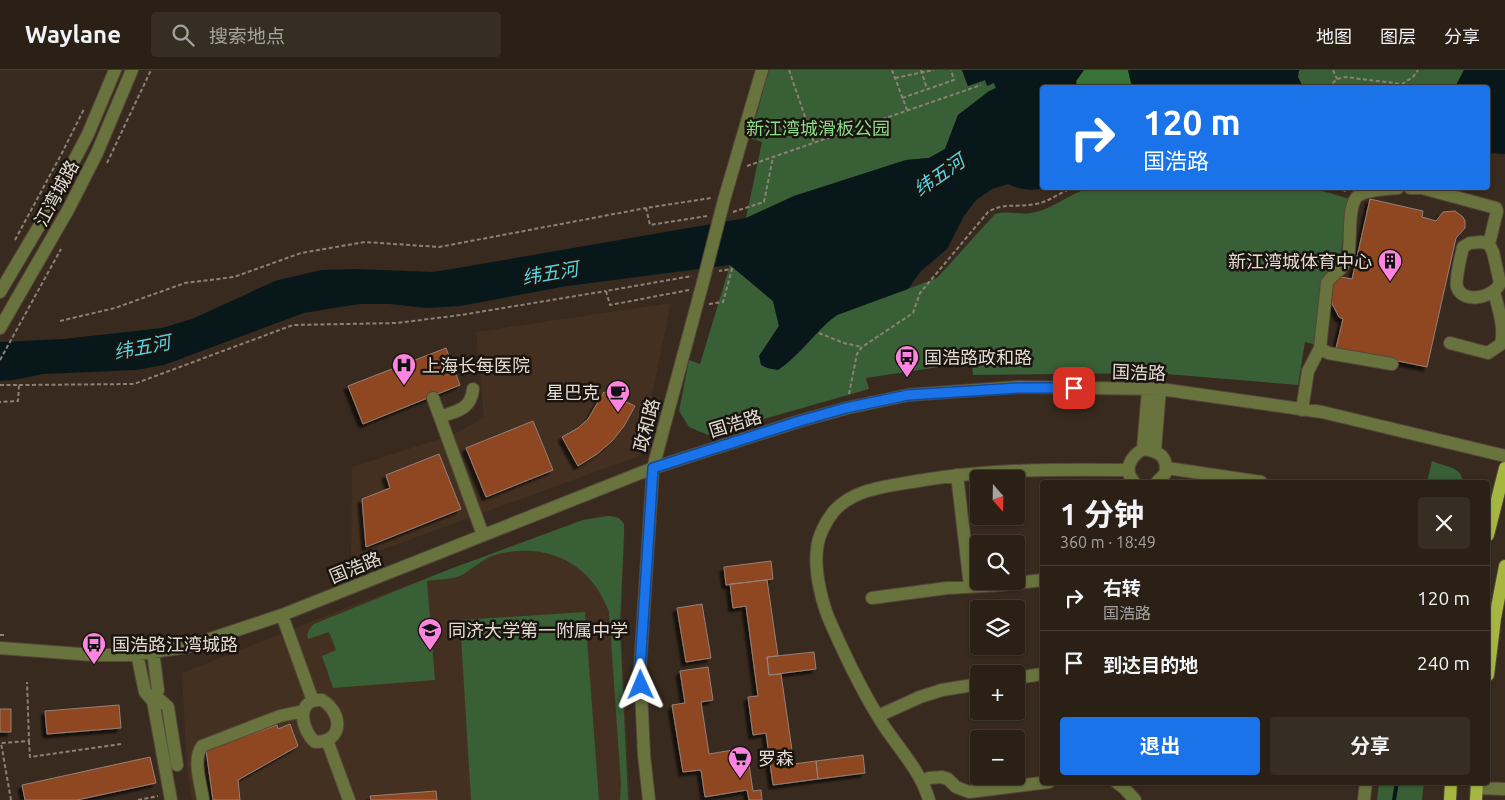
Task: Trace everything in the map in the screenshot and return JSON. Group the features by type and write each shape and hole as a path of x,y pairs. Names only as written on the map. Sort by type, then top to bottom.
{"main road":[{"path":"1490,527 1505,468"},
{"path":"1490,659 1495,618 1505,566"},
{"path":"1450,800 1451,785"}],"street":[{"name":"江湾城路","path":"0,292 45,216 88,134 115,70"},
{"name":"江湾城路","path":"1,325 68,210 97,153 132,70"},
{"name":"政和路","path":"649,800 644,755 640,668 653,468 696,306 699,282 725,203 734,164 762,70"},
{"path":"1302,410 1308,371 1320,348 1327,283 1341,269 1348,257 1352,204 1358,196 1386,190"},
{"path":"1429,190 1496,208 1497,212 1489,244 1493,252 1500,283 1502,337 1500,344 1488,353 1450,343"},
{"path":"1489,244 1481,242 1470,243 1463,247 1457,286 1468,297 1483,296 1499,289"},
{"path":"1320,348 1328,352 1392,364"},
{"name":"国浩路","path":"0,648 93,655 137,654 186,647 282,615 653,468 709,449 846,408 908,395 1019,388 1154,389 1322,412 1505,456"},
{"path":"440,417 464,408 470,403 473,389"},
{"path":"1149,450 1154,389"},
{"path":"433,398 483,535"},
{"path":"1132,480 1128,474 1132,458 1149,450 1161,455 1166,468 1166,474 1159,480"},
{"path":"1166,468 1247,480"},
{"path":"929,800 922,782 866,695 825,608 816,560 817,547 820,536 834,511 860,493 880,487 957,475 1035,469 1128,470"},
{"path":"872,598 970,586 957,475"},
{"path":"1025,581 1040,580"},
{"path":"282,615 313,701"},
{"path":"153,652 170,796"},
{"path":"137,654 145,692 157,697 168,707 177,765"},
{"path":"1025,677 1040,674"},
{"path":"878,716 920,697 942,690 970,685"},
{"path":"322,700 335,713 337,718 336,732 331,739 315,742 311,738 303,719 303,712 306,705 313,701 322,700"},
{"path":"203,800 198,763 199,750 202,746 280,716 303,712"},
{"path":"327,740 348,800"},
{"path":"922,782 929,778 942,777 956,788 970,792 1040,783"},
{"path":"1120,785 1135,800"},
{"path":"1364,800 1366,785"},
{"path":"1477,790 1505,789"}],"path":[{"path":"789,70 814,143"},
{"path":"892,70 907,110"},
{"path":"894,78 934,70"},
{"path":"902,98 954,80 952,70"},
{"path":"1333,70 1337,79"},
{"path":"1331,85 1337,79 1346,77 1361,77 1402,84 1407,83 1413,78 1418,70"},
{"path":"922,71 927,89"},
{"path":"734,164 743,167 750,166 981,85"},
{"path":"13,245 63,152 87,102"},
{"path":"60,321 114,308 185,283 234,277 301,253 366,242 439,247 646,208 764,202 773,157"},
{"path":"846,408 857,354 862,347 913,313 920,294 988,212 997,206 1034,205 1068,190"},
{"path":"646,208 650,225 715,214"},
{"path":"696,306 723,302 732,269 713,272"},
{"path":"606,291 610,306 699,282"},
{"path":"0,385 134,384 293,325 397,323 461,315 606,291 699,282"},
{"path":"0,360 20,325"},
{"path":"819,333 844,343 862,347"},
{"path":"0,402 18,401 19,385"},
{"path":"0,634 4,635"},
{"path":"26,682 30,757 120,744"},
{"path":"11,800 1,743 29,741"},
{"path":"138,800 170,796"}],"shaded area":[{"path":"671,303 639,456 351,561 352,467 452,435 484,418 476,332"},
{"name":"同济大学第一附属中学","path":"603,515 616,516 623,521 625,528 621,628 630,800 192,800 187,771 182,673 330,614 575,522"}],"green space":[{"name":"新江湾城滑板公园","path":"769,70 962,70 968,86 985,80 994,83 996,88 958,115 945,149 929,158 906,160 794,196 746,218 762,142 750,138"},
{"path":"1084,70 1128,70 1132,85 1077,85 1076,81"},
{"path":"1299,70 1464,70 1456,85 1302,85 1298,77"},
{"path":"1083,190 1319,190 1350,199 1340,260 1336,267 1324,275 1316,345 1305,342 1298,385 1154,373 973,375 972,362 866,378 869,389 708,435 689,427 679,411 689,360 700,364 730,265 773,301 779,326 759,356 827,322 837,315 937,278 995,214 1039,211"},
{"path":"1432,461 1456,470 1463,480 1427,480"},
{"path":"609,516 619,518 624,524 620,626 628,800 620,800 621,784 609,612 601,595 591,581 566,560 534,551 516,551 493,556 458,577 427,581 435,680 333,688 322,656 336,650 329,632 308,639 308,631 314,624 450,569 583,520"},
{"path":"585,612 599,800 471,800 460,620"},
{"path":"1379,785 1424,785 1422,800 1377,800"}],"water":[{"name":"纬五河","path":"962,70 1084,70 1076,81 1077,85 1040,85 1040,188 1017,188 1008,184 992,189 976,200 964,216 947,249 921,271 908,289 837,315 778,370 761,365 759,356 779,326 773,301 730,265 567,286 460,306 428,308 389,304 360,304 333,308 304,313 164,365 136,370 43,374 0,381 0,342 64,339 162,328 192,319 275,281 321,270 356,269 432,272 746,218 794,196 906,160 929,158 945,149 958,115 989,91 996,88 994,83 987,86 985,80 968,86"},
{"path":"1128,70 1299,70 1298,77 1302,85 1132,85"},
{"path":"1464,70 1505,70 1505,154 1490,153 1490,85 1456,85"}],"building":[{"name":"新江湾城体育中心","path":"1370,199 1423,211 1422,217 1436,221 1443,212 1455,211 1465,221 1465,228 1456,238 1427,367 1336,348 1343,319 1339,317 1329,298 1332,284 1341,277 1352,279"},
{"name":"上海长每医院","path":"446,348 460,385 363,424 348,386"},
{"path":"604,392 635,406 624,426 612,441 597,454 578,466 562,437 578,428 588,419"},
{"path":"533,421 553,470 486,497 466,448"},
{"path":"439,454 461,509 366,547 362,499 390,488 386,475"},
{"path":"771,561 773,579 726,585 724,567"},
{"path":"767,580 778,656 767,657 769,675 781,674 794,764 816,761 818,779 773,785 766,733 753,735 748,697 758,696 746,606 733,608 730,584"},
{"path":"702,604 711,658 686,662 677,608"},
{"path":"814,652 816,669 769,675 767,657"},
{"path":"708,667 713,700 701,702 709,754 733,750 734,760 748,758 753,791 761,790 762,800 749,800 747,790 705,797 701,770 683,772 672,705 685,703 680,671"},
{"path":"119,705 121,728 47,734 45,711"},
{"path":"0,709 11,709 11,732 0,732"},
{"path":"290,724 298,746 238,780 240,800 213,800 206,750 277,725 278,729"},
{"path":"863,755 865,773 818,779 816,761"},
{"path":"150,757 156,783 77,800 25,800 22,785"},
{"path":"436,791 437,800 371,800 370,796"}],"waterway":[{"path":"1394,800 1396,785"}],"place":[{"name":"新江湾城体育中心","path":"1390,282"},
{"name":"国浩路政和路","path":"907,378"},
{"name":"上海长每医院","path":"404,386"},
{"name":"星巴克","path":"618,413"},
{"name":"同济大学第一附属中学","path":"430,651"},
{"name":"国浩路江湾城路","path":"94,665"},
{"name":"罗森","path":"740,779"}],"route":[{"path":"641,685 640,668 653,468 800,421 846,408 908,395 1019,388 1074,388"}]}
